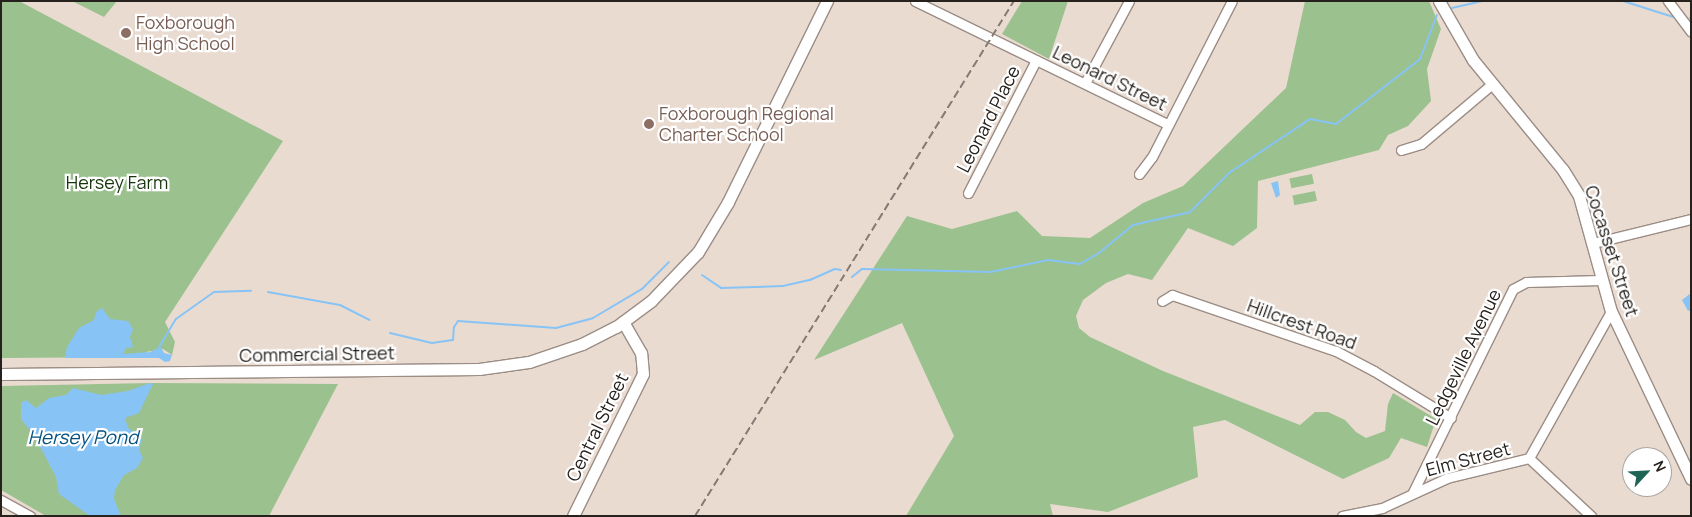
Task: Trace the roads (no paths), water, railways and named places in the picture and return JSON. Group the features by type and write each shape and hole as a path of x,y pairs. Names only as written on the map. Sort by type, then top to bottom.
{"main road":[{"path":"623,322 669,286 706,240 827,1"},
{"name":"Cocasset Street","path":"1439,1 1461,42 1492,84 1571,182 1584,208 1610,311 1691,479"},
{"name":"Commercial Street","path":"1,374 490,368 553,356 588,342 623,322"},
{"name":"Central Street","path":"573,516 643,374 642,354 623,322"}],"street":[{"name":"Leonard Street","path":"915,1 1167,124 1232,1"},
{"path":"1085,83 1129,1"},
{"path":"1668,1 1691,31"},
{"name":"Leonard Place","path":"968,193 1036,60"},
{"path":"1400,150 1421,144 1492,84"},
{"path":"1139,174 1152,157 1167,124"},
{"path":"1593,243 1691,219"},
{"name":"Ledgeville Avenue","path":"1413,492 1513,289 1526,282 1602,280"},
{"name":"Hillcrest Road","path":"1162,301 1172,295 1336,351 1374,371 1451,418"},
{"name":"Elm Street","path":"1342,516 1382,508 1413,492 1456,475 1529,458 1610,311"},
{"path":"1529,458 1590,516"},
{"path":"1,500 30,516"}],"water":[{"path":"1278,181 1280,195 1276,198 1271,183"},
{"path":"1691,293 1691,310 1688,311 1682,300"},
{"path":"102,308 110,319 128,321 133,329 130,337 133,347 126,348 123,354 150,352 161,347 164,353 172,355 170,361 165,362 159,358 65,358 67,347 79,328 94,320 96,312"},
{"name":"Hersey Pond","path":"150,383 153,384 139,413 125,418 128,428 142,437 139,450 143,458 137,468 124,475 115,490 114,499 121,516 90,516 59,494 56,477 34,435 21,419 21,403 26,400 36,408 49,398 66,395 73,388 101,395 128,391"}],"waterway":[{"path":"1452,8 1482,1"},
{"path":"1623,1 1673,17"},
{"path":"852,277 862,269 991,272 1048,260 1080,264 1099,253 1133,225 1190,212 1229,173 1310,119 1336,124 1420,59 1437,15"},
{"path":"390,333 432,343 453,340 454,327 458,321 556,328 593,318 642,289 669,262"},
{"path":"702,275 721,288 783,286 810,280 835,269 841,270"},
{"path":"159,347 176,319 214,292 251,291"},
{"path":"268,292 340,305 369,320"}],"railway":[{"path":"695,516 1014,1"}],"place":[{"name":"Foxborough High School","path":"126,33"},
{"name":"Foxborough Regional Charter School","path":"649,124"}],"park label":[{"name":"Hersey Farm","path":"117,182"}]}
